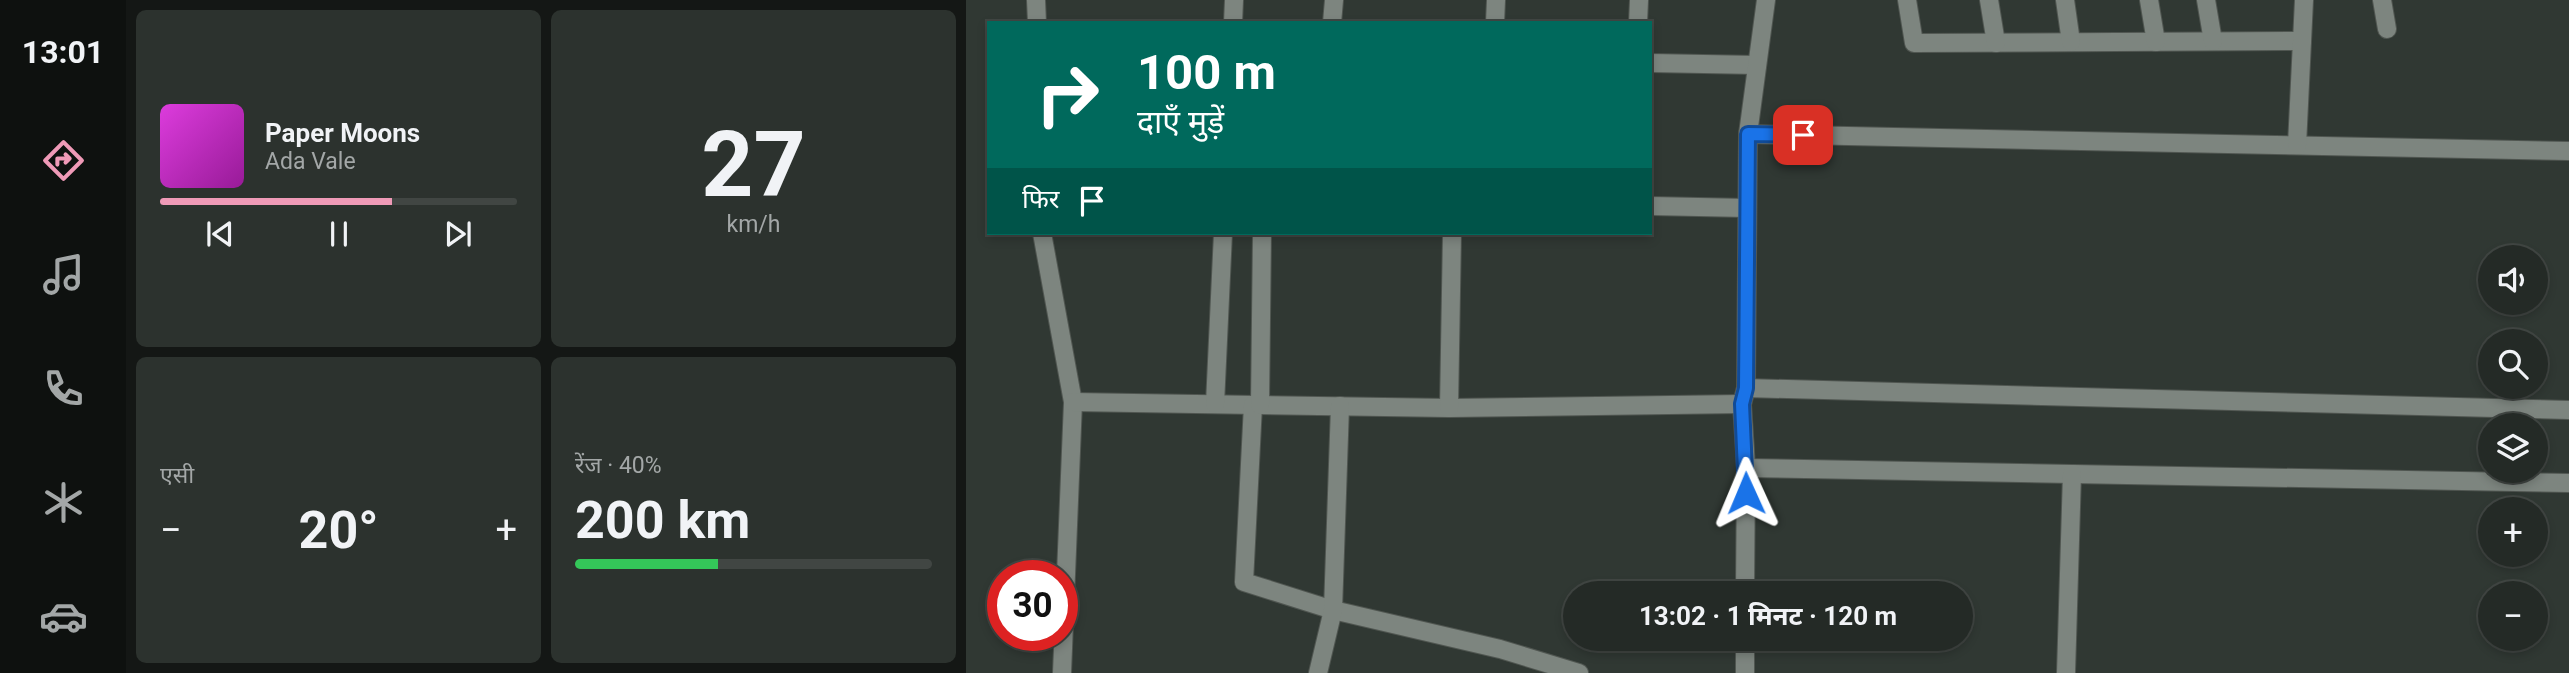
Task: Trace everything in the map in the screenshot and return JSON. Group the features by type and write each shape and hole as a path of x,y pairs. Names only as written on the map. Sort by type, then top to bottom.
{"street":[{"path":"1036,0 1037,21"},
{"path":"1233,21 1234,0"},
{"path":"1332,21 1334,0"},
{"path":"1494,21 1496,0"},
{"path":"1638,21 1639,0"},
{"path":"1745,581 1744,396 1748,134 1766,0"},
{"path":"1907,0 1914,43 2302,41"},
{"path":"1989,0 1996,43"},
{"path":"2065,0 2071,42"},
{"path":"2148,0 2156,42"},
{"path":"2206,0 2213,41"},
{"path":"2297,145 2304,0"},
{"path":"2382,0 2387,29"},
{"path":"1652,64 1757,65"},
{"path":"1748,134 2569,151"},
{"path":"1652,206 1747,208"},
{"path":"1042,235 1073,402 1062,673"},
{"path":"1215,404 1223,235"},
{"path":"1262,235 1256,405 1244,582 1333,610 1500,649 1579,673"},
{"path":"1449,408 1452,235"},
{"path":"1073,402 1449,408 1744,396 2569,410"},
{"path":"1318,673 1333,610 1340,406"},
{"path":"1746,468 2569,483"},
{"path":"2066,673 2071,474"},
{"path":"1745,651 1745,673"}],"route":[{"path":"1746,493 1742,404 1746,388 1748,134 1803,135"}]}
